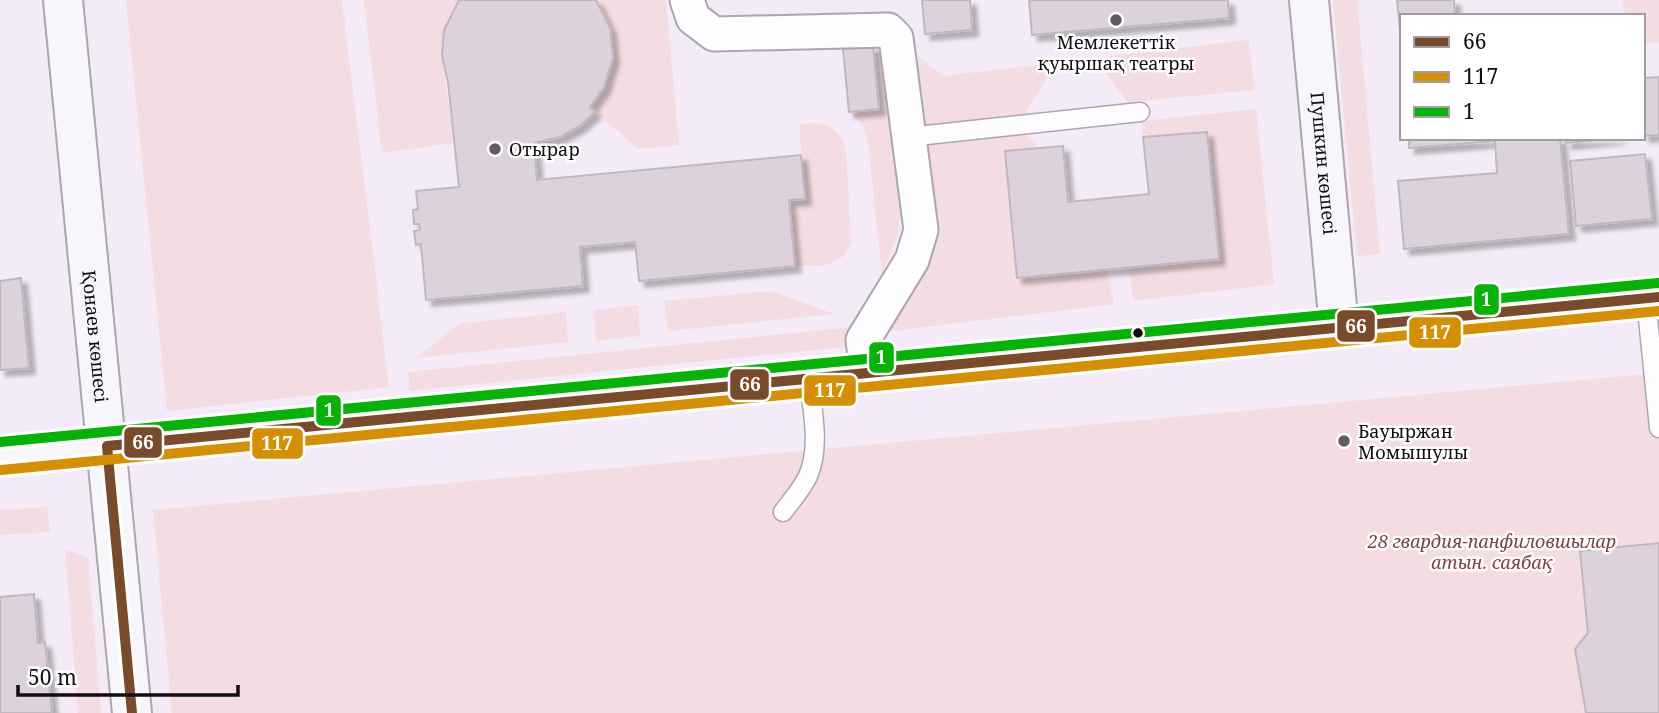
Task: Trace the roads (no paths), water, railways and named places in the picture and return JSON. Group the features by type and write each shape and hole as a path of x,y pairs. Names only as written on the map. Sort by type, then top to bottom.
{"street":[{"name":"Қонаев көшесі","path":"63,0 132,713"},
{"path":"687,0 693,18 714,34 888,30 894,33 920,230 912,260 863,340 867,373"},
{"name":"Пушкин көшесі","path":"1310,0 1339,328"},
{"path":"0,456 1652,298"}],"lane":[{"path":"908,136 1140,111"},
{"path":"1652,298 1659,428"},
{"path":"783,512 807,478 813,462 815,446 808,379"}],"place":[{"name":"Мемлекеттік қуыршақ театры","path":"1116,20"},
{"name":"Отырар","path":"495,149"},
{"name":"Бауыржан Момышулы","path":"1344,441"}],"park label":[{"name":"28 гвардия-панфиловшылар атын. саябақ","path":"1492,551"}]}
